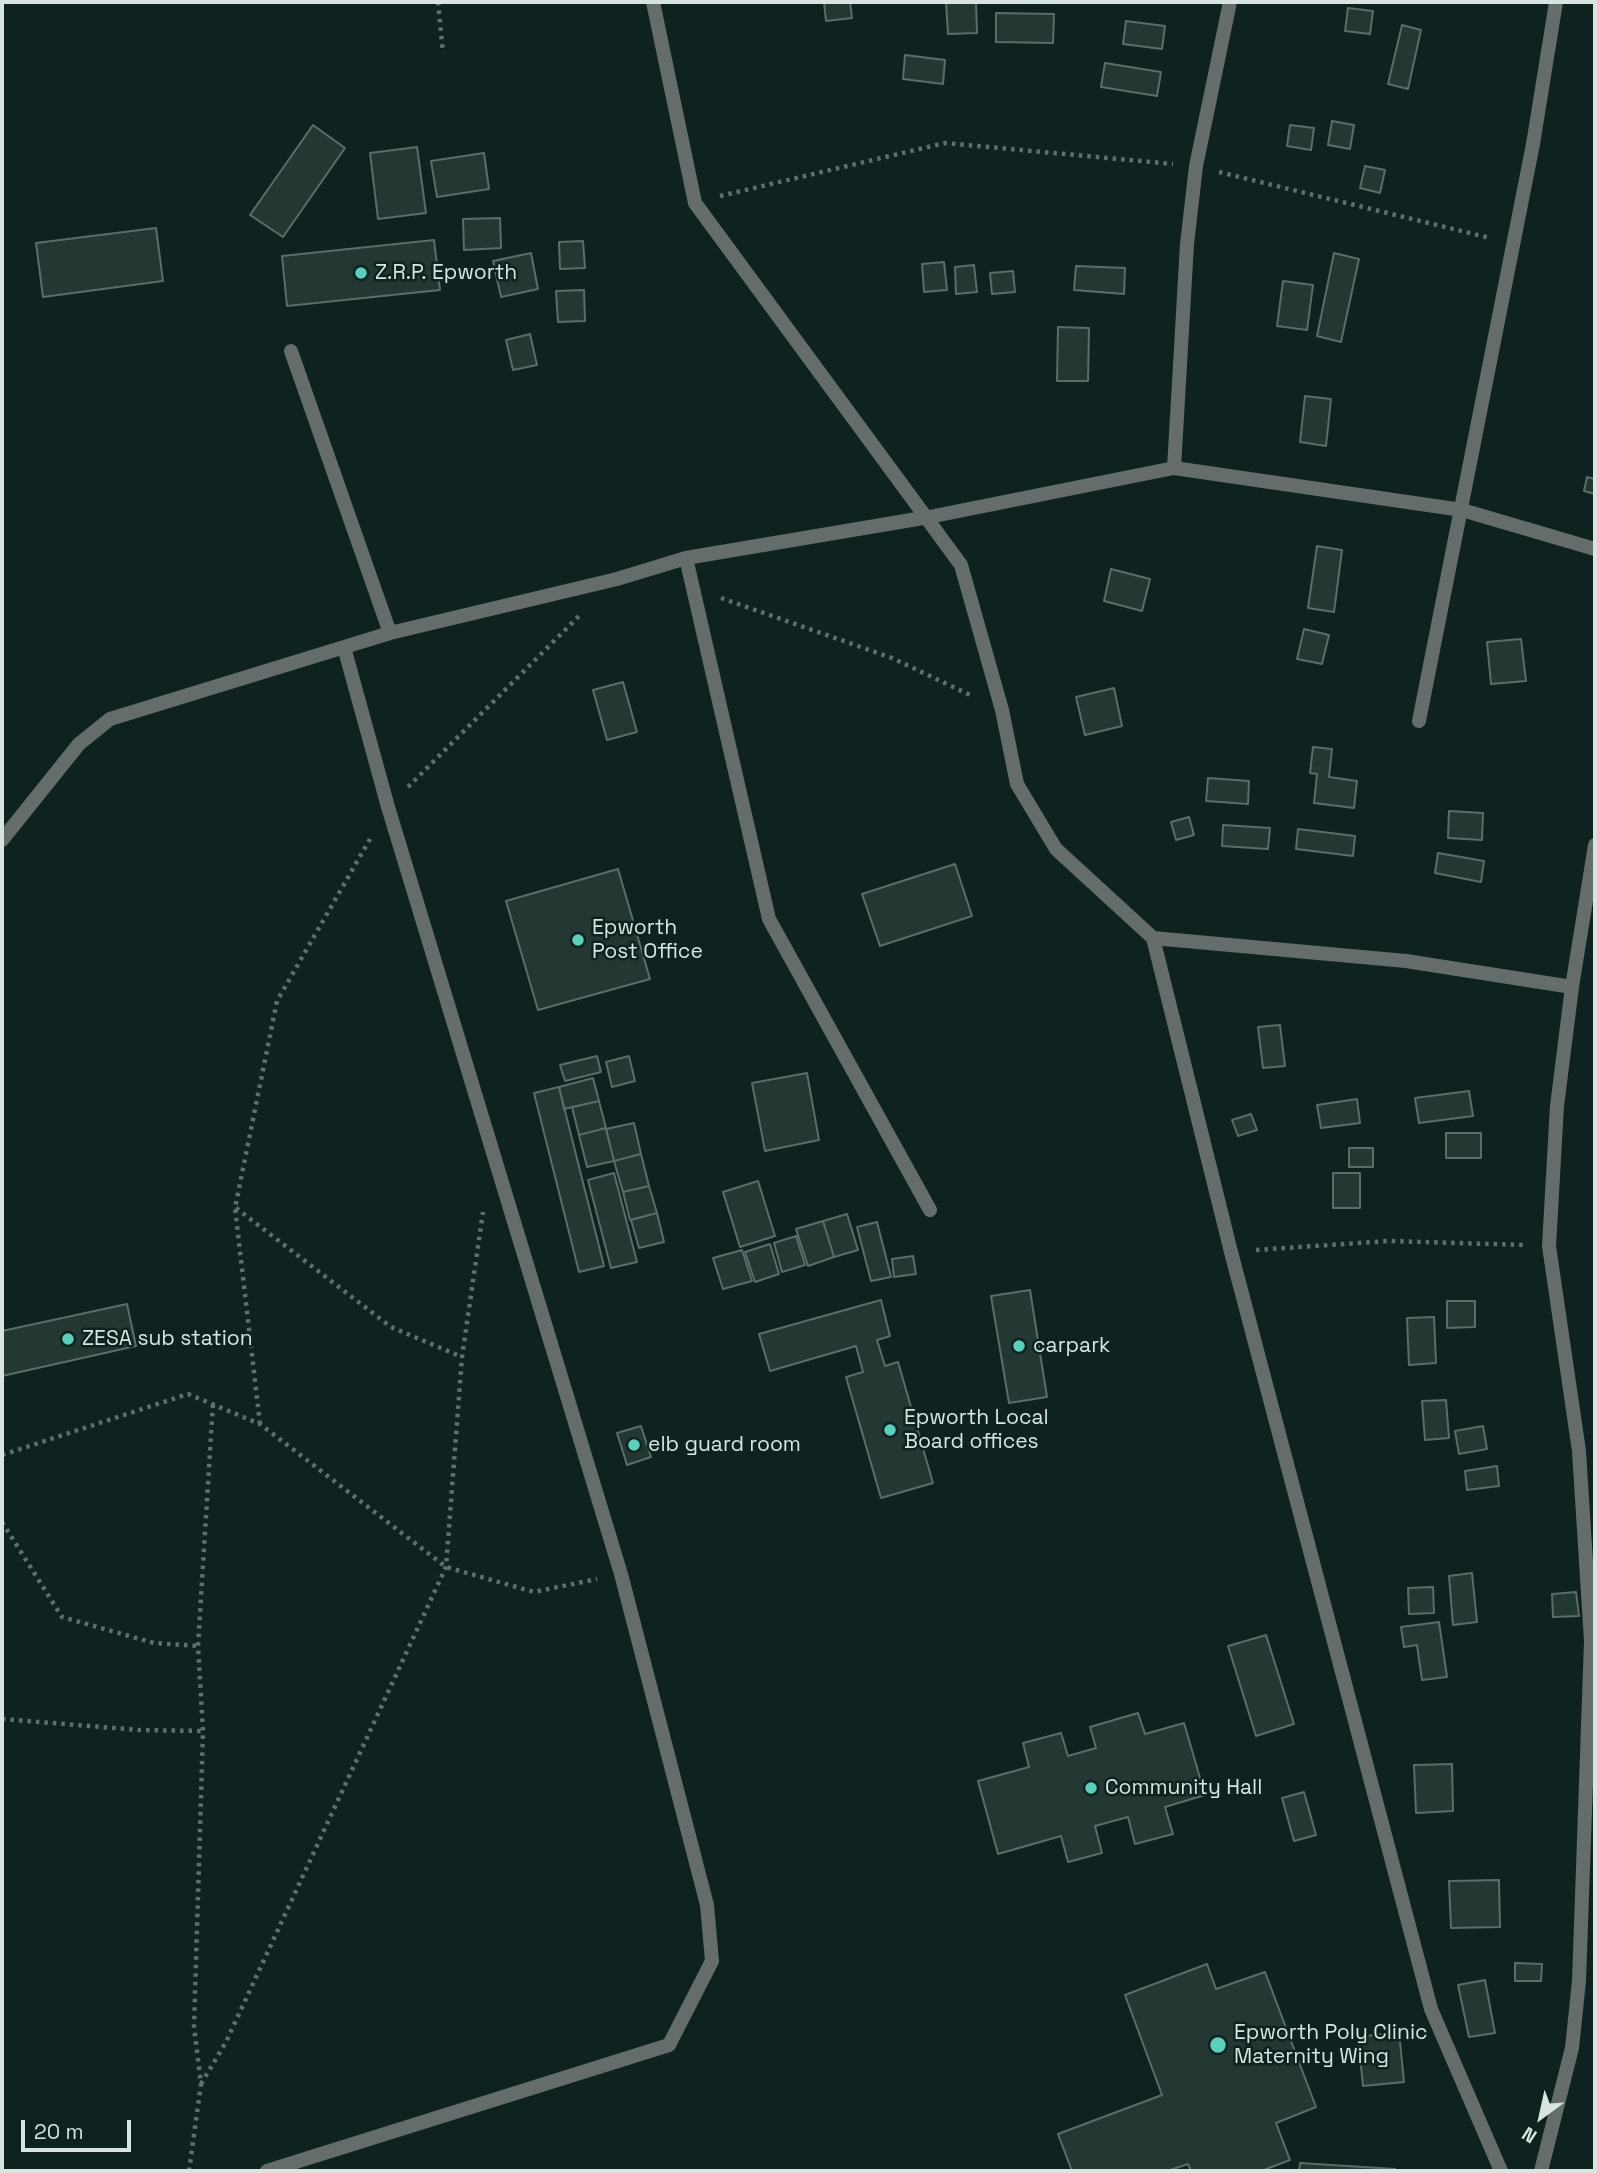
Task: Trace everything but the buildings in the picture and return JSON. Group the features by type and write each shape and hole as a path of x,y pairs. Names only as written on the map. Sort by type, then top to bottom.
{"street":[{"path":"653,2 695,202 929,517 961,565 1002,710 1017,784 1056,849 1153,938 1231,1252 1431,2009 1501,2171"},
{"path":"1174,468 1187,244 1196,166 1230,2"},
{"path":"1419,721 1462,510 1511,243 1533,144 1556,2"},
{"path":"291,351 390,633"},
{"path":"2,840 79,744 110,719 390,633 617,579 687,558 929,517 1174,468 1462,510 1595,549"},
{"path":"687,558 691,588 769,919 930,1210"},
{"path":"267,2171 669,2045 712,1961 708,1905 621,1574 388,807 344,646"},
{"path":"1541,2171 1572,2048 1590,1827 1591,1641 1578,1451 1549,1246 1557,1106 1572,987 1595,845"},
{"path":"1153,938 1406,961 1572,987"},
{"path":"1578,1451 1595,1452"}],"path":[{"path":"438,2 443,53"},
{"path":"695,202 945,143 1196,166 1511,243"},
{"path":"260,1424 235,1208 277,1001 388,807 617,579"},
{"path":"691,588 892,658 1002,710"},
{"path":"201,2084 226,2042 446,1567 462,1357 484,1206"},
{"path":"235,1208 391,1327 462,1357"},
{"path":"1231,1252 1388,1241 1549,1246"},
{"path":"2,1455 188,1394 260,1424 446,1567 534,1592 621,1574"},
{"path":"188,2171 201,2084 194,2027 203,1731 198,1646 213,1404"},
{"path":"2,1522 62,1617 154,1643 198,1646"},
{"path":"2,1718 139,1730 203,1731"}],"place":[{"name":"Z.R.P. Epworth","path":"361,273"},
{"name":"Epworth Post Office","path":"578,940"},
{"name":"ZESA sub station","path":"68,1339"},
{"name":"carpark","path":"1019,1346"},
{"name":"Epworth Local Board offices","path":"890,1430"},
{"name":"elb guard room","path":"634,1445"},
{"name":"Community Hall","path":"1091,1788"},
{"name":"Epworth Poly Clinic Maternity Wing","path":"1218,2045"}]}
